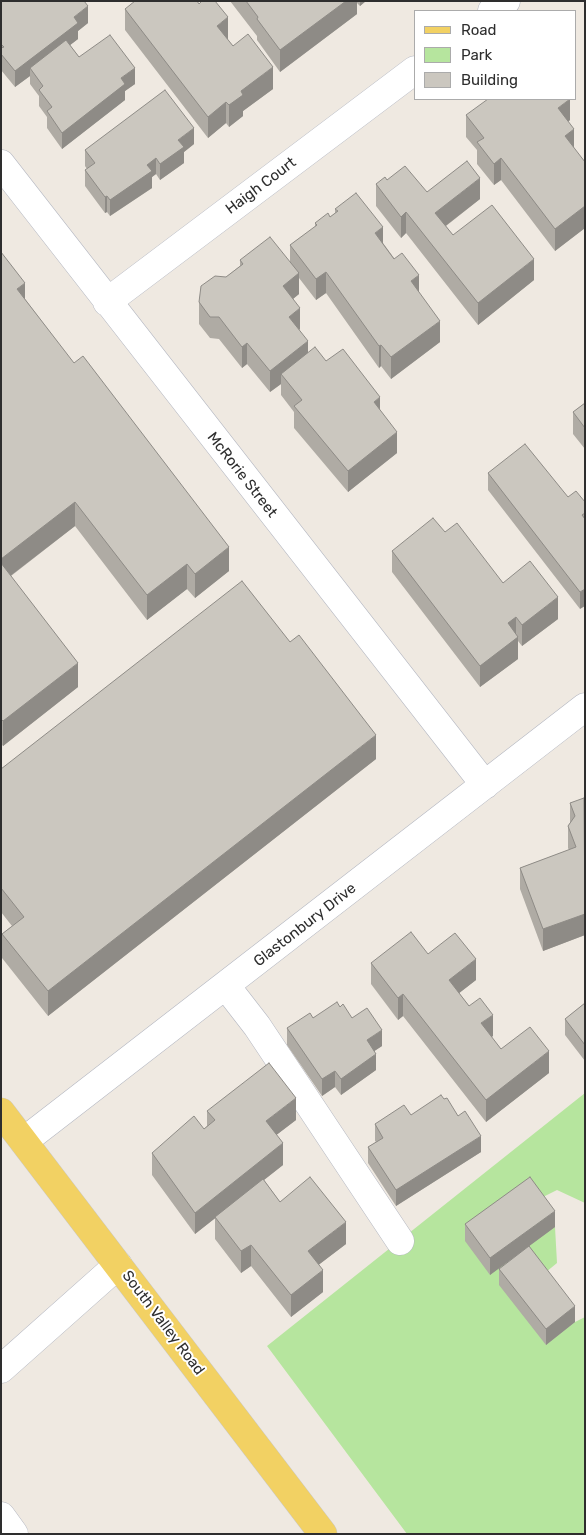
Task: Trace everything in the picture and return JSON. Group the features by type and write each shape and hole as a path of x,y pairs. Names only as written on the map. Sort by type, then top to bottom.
{"main road":[{"name":"South Valley Road","path":"1,1112 323,1534"}],"street":[{"path":"493,10 506,1"},
{"name":"Haigh Court","path":"107,302 414,71"},
{"name":"McRorie Street","path":"1,164 485,785"},
{"name":"Glastonbury Drive","path":"24,1141 585,707"},
{"path":"226,986 257,1026 400,1240"},
{"path":"1,1369 118,1265"},
{"path":"1,1516 14,1534"}],"green space":[{"path":"585,1093 585,1203 557,1190 535,1201 555,1227 557,1263 540,1277 575,1322 585,1317 585,1534 407,1534 267,1346"}],"building":[{"path":"1,1 84,1 88,6 74,17 78,23 15,71 1,54 1,48 4,47 1,44"},
{"path":"135,1 197,1 199,4 202,1 215,1 228,17 217,26 233,46 248,34 273,67 241,91 243,95 229,105 226,102 208,117 125,9"},
{"path":"246,1 346,1 280,50"},
{"path":"110,35 135,68 121,78 125,84 62,133 47,111 52,107 39,90 43,86 30,68 66,40 79,57"},
{"path":"165,90 194,128 178,140 184,147 160,164 156,158 147,165 152,171 110,200 107,196 105,197 85,170 95,163 85,150"},
{"path":"487,100 569,100 558,108 574,129 565,136 585,162 585,206 555,229 501,158 494,164 477,142 484,138 466,115"},
{"path":"467,161 480,178 435,213 453,235 492,205 534,259 478,303 406,212 401,217 376,184 385,177 387,180 405,166 427,192"},
{"path":"356,193 383,227 375,233 394,259 402,253 419,275 411,281 440,321 391,357 381,345 379,346 326,272 316,279 290,245 317,225 315,223 328,213 330,217 338,211 335,209"},
{"path":"270,237 299,273 283,286 300,308 289,317 308,341 270,371 247,343 242,347 219,317 210,317 199,302 201,286 215,276 226,277 243,264 240,260"},
{"path":"1,252 25,283 17,289 74,363 83,356 229,547 195,574 187,564 147,595 75,502 1,559"},
{"path":"315,347 326,361 343,349 380,397 374,402 397,432 348,471 294,406 302,400 281,374"},
{"path":"585,403 585,428 573,412"},
{"path":"525,444 568,497 576,491 585,502 585,513 582,515 585,519 585,589 580,592 488,473"},
{"path":"433,518 445,532 457,523 503,583 530,561 558,597 522,625 516,617 508,623 518,637 480,666 392,551"},
{"path":"1,563 78,663 3,721 1,719"},
{"path":"242,581 290,642 299,635 376,735 48,991 2,934 24,917 1,888 1,769"},
{"path":"584,798 585,914 543,929 520,868 576,847 568,826 575,816 570,803"},
{"path":"411,932 428,954 455,933 476,959 449,980 469,1006 480,998 493,1015 481,1023 501,1049 530,1027 549,1051 486,1100 403,994 398,998 371,963"},
{"path":"337,1002 340,1007 343,1004 352,1018 367,1008 382,1030 367,1040 376,1054 341,1079 335,1071 322,1079 287,1028 310,1013 313,1018"},
{"path":"585,1003 585,1045 565,1019"},
{"path":"269,1063 296,1098 266,1121 283,1143 195,1213 152,1153 194,1116 204,1129 215,1120 207,1111"},
{"path":"441,1095 444,1099 447,1098 458,1116 465,1111 481,1136 396,1190 368,1147 383,1138 375,1124 404,1105 411,1115"},
{"path":"310,1177 346,1222 308,1251 323,1270 291,1295 251,1245 241,1251 215,1217 263,1179 280,1202"},
{"path":"530,1177 555,1211 490,1258 465,1224"},
{"path":"529,1246 575,1306 546,1329 499,1269"}]}
